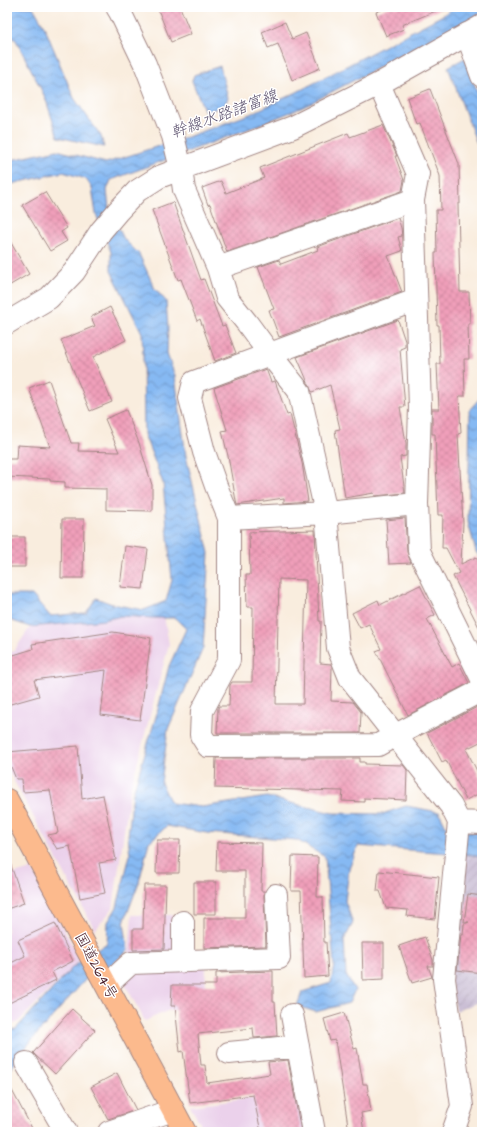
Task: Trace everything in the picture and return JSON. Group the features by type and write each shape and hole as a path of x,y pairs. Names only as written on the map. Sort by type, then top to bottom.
{"highway":[{"name":"国道264号","path":"7,800 185,1132"}],"street":[{"path":"116,7 120,12 145,64 173,136 181,169 184,190 218,268 227,298 248,323 269,353 300,390 326,513 338,648 350,678 394,736 451,806 459,825 444,979 462,1106 453,1132"},
{"path":"7,323 49,298 74,272 101,232 118,211 137,191 159,177 293,127 380,84 475,30 482,76"},
{"path":"380,84 418,174 413,200 420,407 417,504 420,551 482,679"},
{"path":"218,268 413,200"},
{"path":"416,300 269,353 194,382 190,398 204,452 229,518 229,660 202,711 200,735 208,746 378,745 482,690"},
{"path":"229,518 326,513 417,504"},
{"path":"459,825 482,823"},
{"path":"104,980 132,962 279,958 276,895"},
{"path":"183,922 184,961"},
{"path":"292,1015 314,1132"},
{"path":"229,1053 298,1046"},
{"path":"26,1062 66,1132"},
{"path":"109,1132 173,1110"}],"shaded area":[{"path":"163,610 169,644 130,790 113,908 95,930 7,768 7,653 14,651 33,623"},
{"path":"465,850 482,853 482,1001 456,1011 450,978"},
{"path":"32,869 80,960 17,1023 7,1025 7,876"},
{"path":"132,915 178,915 179,968 206,967 205,1007 167,1011 145,1021 116,968 129,952"},
{"path":"301,1092 309,1132 205,1132 190,1106"}],"water":[{"path":"7,7 33,7 44,26 74,98 101,136 104,147 58,137 45,97 16,40 7,35"},
{"path":"451,7 482,7 482,13 303,107 254,127 111,180 107,190 109,209 124,239 139,254 155,289 166,301 168,328 167,354 175,376 186,456 209,553 203,648 168,729 161,783 171,803 202,807 267,797 332,813 382,814 406,806 439,812 448,830 482,833 482,858 473,855 358,846 349,869 345,901 353,923 344,940 346,975 355,990 349,1003 316,1012 297,1006 302,992 331,983 334,965 325,857 297,840 207,833 167,826 149,842 139,882 124,922 128,950 115,962 86,979 30,1042 11,1068 7,1070 7,1030 16,1029 73,967 107,943 108,922 117,907 130,855 128,836 133,793 157,713 169,666 186,629 175,618 121,616 104,620 30,627 7,619 7,595 32,595 50,616 86,613 96,598 112,604 144,610 166,601 172,580 163,483 144,434 142,333 111,271 111,252 96,214 92,188 86,179 63,172 7,185 7,161 57,150 106,163 190,136 250,114 297,92 443,15 452,9"},
{"path":"465,58 482,105 482,157 448,67"},
{"path":"220,66 228,98 224,106 205,112 192,81 194,75"},
{"path":"482,396 482,560 476,552 468,522 470,409"}],"building":[{"path":"157,7 180,7 191,34 171,42"},
{"path":"389,7 445,7 402,25 404,29 386,36 376,12"},
{"path":"285,22 292,39 306,33 320,68 292,80 278,44 268,48 262,32"},
{"path":"430,89 459,164 460,204 458,204 460,292 469,292 470,324 468,324 469,359 464,359 465,396 459,396 461,433 458,434 463,523 461,564 476,557 482,569 482,633 453,576 459,573 446,548 442,548 443,515 438,515 435,434 432,434 432,409 439,409 437,364 440,364 439,325 437,325 435,253 437,253 436,210 441,210 440,176 420,123 416,124 407,98"},
{"path":"383,125 397,156 395,156 404,180 402,191 227,252 210,204 208,205 202,188 221,181 226,193 264,178 260,168 348,133 350,137"},
{"path":"45,192 67,228 61,232 67,241 50,251 22,205"},
{"path":"173,202 201,280 204,279 222,326 225,325 236,353 215,361 200,319 197,321 181,279 178,280 152,210"},
{"path":"398,218 402,236 398,237 402,251 388,256 402,292 279,337 269,310 274,309 258,267 279,260 281,264 318,250 317,247"},
{"path":"7,236 29,274 7,287"},
{"path":"110,307 126,340 93,357 112,402 90,411 61,340 95,326 91,317"},
{"path":"398,320 405,341 405,347 400,349 405,407 400,407 406,443 406,456 400,457 405,493 375,496 374,493 345,498 335,430 340,429 330,385 312,392 297,357"},
{"path":"266,369 271,382 275,381 287,415 290,414 302,463 308,501 284,503 284,498 237,505 222,431 227,430 214,388"},
{"path":"49,380 71,443 79,443 78,451 119,452 105,419 126,410 139,443 152,485 152,511 106,510 106,489 65,488 65,482 50,481 50,479 7,477 8,459 16,459 17,445 50,447 29,388"},
{"path":"405,518 407,552 411,563 389,564 386,520"},
{"path":"62,519 84,519 83,578 61,578"},
{"path":"315,530 319,621 321,621 320,663 331,664 332,667 331,701 353,702 361,712 360,733 217,733 218,708 219,706 229,706 230,685 232,682 252,682 253,607 247,607 246,575 250,575 249,532","holes":["279,579 306,580 303,704 276,704"]},
{"path":"7,537 25,537 25,567 7,567"},
{"path":"125,546 148,549 143,589 120,587"},
{"path":"420,585 435,615 427,619 452,667 459,663 469,683 408,715 376,651 381,649 369,624 360,628 352,613 378,600 380,605"},
{"path":"113,632 151,638 140,720 101,715 106,670 34,680 39,696 7,705 7,657 33,649 32,644"},
{"path":"481,705 482,741 466,749 482,781 482,792 466,800 446,760 442,762 427,733"},
{"path":"78,746 82,799 103,795 116,860 99,863 105,893 80,898 70,846 57,849 48,835 58,833 50,790 23,792 22,779 16,779 7,757 7,752"},
{"path":"216,758 360,758 360,762 365,762 365,764 403,765 407,770 406,800 364,798 364,802 342,801 343,791 215,788"},
{"path":"157,840 180,840 179,873 156,873"},
{"path":"217,842 262,843 261,891 264,891 266,946 204,948 204,918 245,918 245,871 216,871"},
{"path":"292,856 318,857 317,897 323,897 324,942 326,942 328,976 304,978 301,891 291,891"},
{"path":"7,860 9,860 24,903 7,909"},
{"path":"379,871 439,877 435,919 407,916 408,910 386,908 380,891 377,891"},
{"path":"194,882 216,882 216,914 194,914"},
{"path":"144,885 166,885 164,949 133,950 133,929 143,929"},
{"path":"468,894 482,896 482,973 457,970 461,935 463,935 464,924 469,922 464,922"},
{"path":"55,923 73,961 52,972 56,980 7,1004 7,965 25,956 18,940"},
{"path":"425,937 433,960 433,966 428,966 432,977 412,983 399,946"},
{"path":"362,943 384,943 384,979 363,980"},
{"path":"273,971 273,1002 275,1002 277,1036 254,1038 253,1028 198,1034 201,1065 205,1065 207,1083 270,1074 268,1062 288,1060 301,1132 261,1132 253,1095 190,1103 183,1051 180,1052 175,1006 171,1006 172,985 216,985 216,973"},
{"path":"72,1009 95,1030 55,1074 33,1053"},
{"path":"344,1013 354,1049 357,1048 363,1084 367,1084 371,1111 361,1113 364,1132 349,1132 335,1040 330,1041 324,1019"},
{"path":"117,1073 136,1110 108,1119 91,1087"},
{"path":"7,1081 34,1132 7,1132"}],"water label":[{"name":"幹線水路諸富線","path":"224,114"}]}
